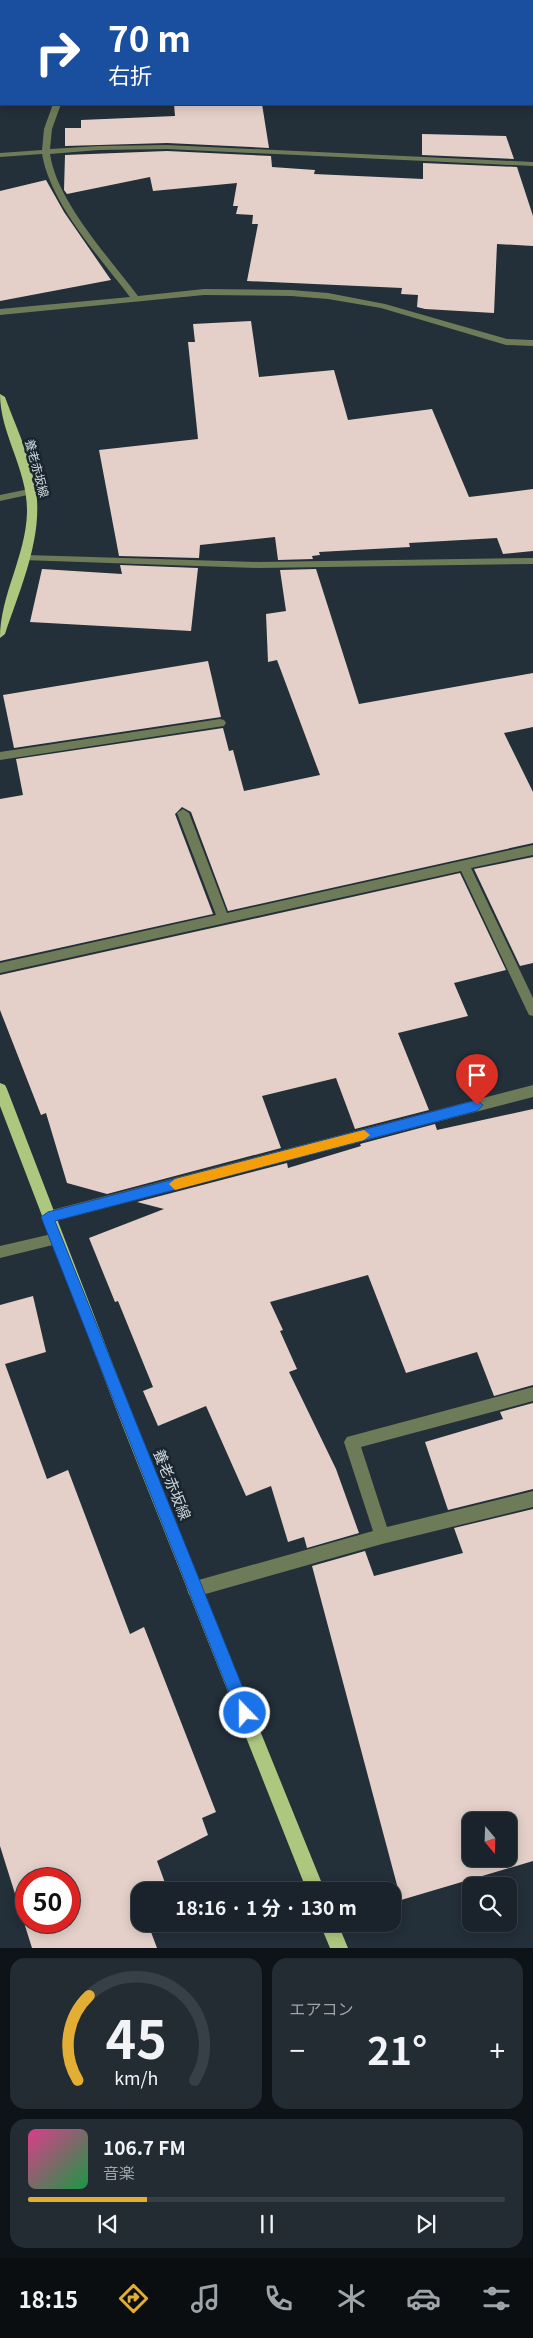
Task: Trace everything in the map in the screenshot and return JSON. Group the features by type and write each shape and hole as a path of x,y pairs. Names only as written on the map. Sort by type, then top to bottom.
{"main road":[{"name":"養老赤坂線","path":"0,397 25,471 32,510 26,558 0,634"},
{"name":"養老赤坂線","path":"0,1088 56,1239 312,1882"},
{"path":"332,1932 338,1948"}],"street":[{"path":"57,105 46,138 46,157 52,178 66,203 136,298"},
{"path":"0,155 46,150 167,147 533,164"},
{"path":"0,312 204,292 254,291 328,296 382,306 506,342 533,343"},
{"path":"0,498 29,492"},
{"path":"26,558 260,565 533,562"},
{"path":"0,756 220,723"},
{"path":"183,813 223,918"},
{"path":"0,968 533,850"},
{"path":"464,865 533,1010"},
{"path":"48,1217 533,1091"},
{"path":"0,1252 56,1239"},
{"path":"382,1536 352,1442 533,1394"},
{"path":"195,1589 382,1536 533,1499"}],"building":[{"path":"174,105 262,105 269,148 167,143 65,146 65,128 81,128 81,120 175,116"},
{"path":"422,134 506,136 514,159 422,155"},
{"path":"167,151 271,156 272,167 315,170 314,174 423,179 423,163 517,167 533,216 533,246 497,244 494,313 425,309 417,307 418,295 401,294 402,288 247,281 258,224 252,224 253,215 236,214 238,206 233,206 237,183 153,191 150,177 67,194 64,190 65,155"},
{"path":"46,180 64,212 111,280 0,301 0,191"},
{"path":"251,321 259,377 334,370 348,420 432,409 469,497 533,489 533,551 503,554 497,538 409,543 410,547 319,552 320,555 312,556 313,559 278,560 275,537 200,545 199,558 119,556 99,450 198,439 188,342 195,342 193,324"},
{"path":"120,565 198,568 191,631 30,622 42,569 122,574"},
{"path":"316,569 359,704 533,673 533,727 504,733 533,792 533,843 228,911 191,812 182,807 175,814 213,914 0,961 0,799 23,795 16,759 223,728 229,751 233,750 244,791 320,775 277,660 268,662 266,614 286,611 280,570"},
{"path":"208,661 221,717 14,748 3,695"},
{"path":"533,857 533,963 520,966 474,869"},
{"path":"460,873 506,970 454,983 468,1016 398,1033 429,1110 355,1129 336,1078 262,1096 281,1148 107,1194 67,1183 46,1113 41,1115 0,1010 0,975"},
{"path":"533,1109 533,1385 494,1396 477,1352 406,1373 368,1275 270,1302 283,1330 280,1331 297,1369 289,1372 336,1469 359,1533 307,1548 304,1537 288,1542 271,1486 246,1496 206,1406 158,1426 143,1391 153,1387 118,1301 115,1302 89,1238 164,1209 137,1202 287,1163 288,1168 361,1146 360,1144 435,1124 437,1130"},
{"path":"33,1296 46,1352 5,1364 47,1479 68,1470 130,1634 144,1627 216,1812 202,1818 208,1835 157,1861 165,1882 131,1882 131,1932 151,1932 157,1948 32,1948 27,1933 80,1933 80,1868 15,1868 15,1894 0,1846 0,1305"},
{"path":"533,1403 533,1489 448,1510 425,1442 503,1419 500,1412"},
{"path":"533,1509 533,1861 518,1865 518,1812 462,1812 462,1868 509,1868 479,1877 462,1877 462,1882 401,1900 401,1882 396,1882 312,1566 365,1551 374,1576 463,1553 454,1528"}],"slow traffic":[{"path":"175,1184 364,1135"}],"route":[{"path":"245,1713 48,1217 477,1105"}]}
